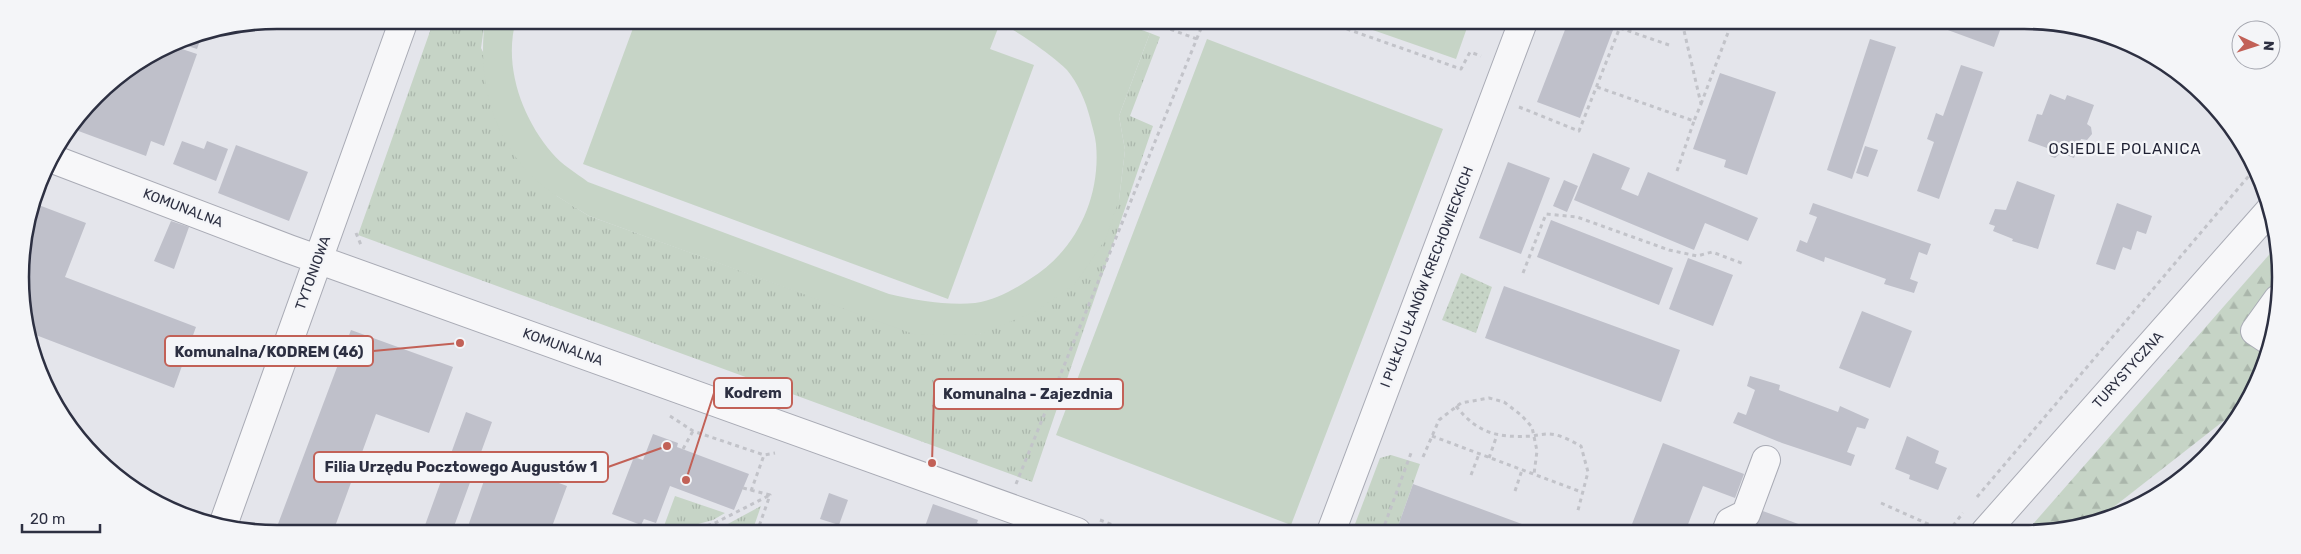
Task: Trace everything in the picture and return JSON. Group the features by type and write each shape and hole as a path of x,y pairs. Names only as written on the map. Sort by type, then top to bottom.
{"street":[{"name":"TYTONIOWA","path":"225,519 401,29"},
{"name":"I PUŁKU UŁANÓW KRECHOWIECKICH","path":"1334,525 1519,29"},
{"name":"KOMUNALNA","path":"58,161 318,258 1086,525"},
{"name":"TURYSTYCZNA","path":"1991,525 2265,217"},
{"path":"2265,337 2255,331 2270,311"},
{"path":"1729,525 1730,522 1746,514 1766,460"}],"path":[{"path":"1170,29 1197,39"},
{"path":"1019,477 1201,29"},
{"path":"1347,29 1461,69 1470,52 1485,58"},
{"path":"1517,106 1579,131 1620,29"},
{"path":"1623,29 1669,45"},
{"path":"1684,29 1701,104"},
{"path":"1677,171 1729,29"},
{"path":"1597,87 1694,121"},
{"path":"1973,502 2250,175"},
{"path":"1523,273 1546,214 1577,217 1669,250 1697,256 1712,252 1744,264"},
{"path":"355,230 364,252"},
{"path":"1423,457 1439,420 1461,403 1489,398 1504,402 1522,415 1532,427 1537,452 1534,474"},
{"path":"1456,406 1468,421 1487,432 1497,435 1534,436 1548,434 1562,437 1581,446 1588,472 1577,514"},
{"path":"683,450 693,431"},
{"path":"1489,458 1497,435"},
{"path":"1432,436 1584,493"},
{"path":"1385,525 1411,453"},
{"path":"1471,475 1479,454"},
{"path":"1515,491 1522,470"},
{"path":"743,488 770,495"},
{"path":"709,525 770,495"},
{"path":"759,525 770,495"},
{"path":"1881,503 1931,525"},
{"path":"1953,525 1967,509"}],"green space":[{"path":"431,29 484,29 481,48 557,196 589,216 916,334 980,334 1119,200 1125,150 1119,116 1150,33 1160,37 1130,116 1153,126 1032,482 358,235"},
{"path":"484,29 514,29 512,55 514,73 524,108 541,139 552,153 564,165 588,182 889,294 920,300 965,304 990,300 1011,291 1046,267 1060,254 1082,221 1094,184 1096,144 1088,112 1075,81 1062,65 1012,29 1139,29 1150,33 1119,116 1125,150 1119,200 1105,240 1075,284 1036,311 980,334 916,335 589,216 565,201 527,171 503,137 489,100 483,60"},
{"path":"633,29 998,29 990,49 1034,65 948,299 583,164"},
{"path":"1370,29 1467,29 1456,59"},
{"path":"1207,39 1443,129 1291,525 1056,435"},
{"path":"2271,253 2272,293 2264,341 2247,387 2229,417 2111,509 2088,517 2032,525"},
{"path":"1461,273 1492,287 1476,333 1442,320"},
{"path":"1391,455 1420,464 1398,525 1355,525 1380,458"},
{"path":"675,496 725,513 713,520 694,525 664,525"},
{"path":"761,506 754,525 726,525"}],"building":[{"path":"1565,29 1613,29 1580,118 1537,102"},
{"path":"1945,29 2000,29 1994,47"},
{"path":"1870,39 1896,47 1852,179 1827,170"},
{"path":"200,41 197,49 187,46"},
{"path":"181,49 197,54 164,146 151,141 146,156 77,130 90,113 113,90 153,62"},
{"path":"1961,65 1983,72 1939,199 1917,191 1934,142 1927,139 1936,113 1943,116"},
{"path":"1720,73 1776,92 1747,175 1724,167 1726,160 1693,149"},
{"path":"2050,94 2065,100 2067,95 2094,105 2087,124 2091,127 2092,134 2087,140 2081,139 2074,158 2061,153 2055,158 2050,156 2047,148 2028,141 2037,114 2042,115"},
{"path":"182,141 204,149 207,141 228,149 216,181 173,164"},
{"path":"236,145 308,172 289,221 218,193"},
{"path":"1865,146 1878,150 1868,177 1856,173"},
{"path":"1593,153 1630,168 1621,189 1638,196 1648,172 1758,218 1748,241 1705,223 1694,250 1574,200"},
{"path":"1508,162 1550,178 1521,254 1479,238"},
{"path":"1564,180 1578,186 1567,212 1553,206"},
{"path":"2017,181 2055,195 2038,249 2012,241 2013,239 1993,231 1995,226 1989,224 1995,209 2006,210"},
{"path":"1813,203 1931,244 1927,255 1919,252 1910,279 1918,282 1914,293 1884,284 1886,279 1825,257 1824,262 1796,251 1800,240 1807,243 1817,217 1809,214"},
{"path":"2117,203 2152,216 2146,234 2137,231 2131,250 2123,247 2115,270 2096,264"},
{"path":"39,205 86,223 65,277 196,327 174,388 36,335 29,293 29,261"},
{"path":"1551,220 1673,268 1659,305 1537,257"},
{"path":"171,221 189,227 174,269 154,261"},
{"path":"1688,258 1733,275 1713,326 1669,309"},
{"path":"1504,286 1680,350 1661,402 1485,338"},
{"path":"1862,311 1912,331 1890,388 1839,368"},
{"path":"351,330 453,367 429,433 376,414 336,525 278,525"},
{"path":"1750,376 1780,385 1779,390 1838,412 1840,406 1869,419 1865,429 1857,427 1847,452 1855,455 1851,466 1782,443 1733,423 1738,412 1746,415 1755,390 1747,386"},
{"path":"466,412 492,422 455,525 425,525"},
{"path":"653,434 678,443 677,447 749,474 734,510 670,486 656,523 644,519 641,525 612,514 634,457 643,460"},
{"path":"1907,436 1939,451 1935,463 1947,468 1938,490 1909,479 1910,475 1895,469"},
{"path":"1663,443 1744,474 1735,498 1703,486 1688,525 1632,525"},
{"path":"492,458 567,486 553,525 468,525"},
{"path":"1413,484 1525,525 1398,525"},
{"path":"829,493 848,500 839,525 820,519"},
{"path":"933,504 978,520 977,523 983,525 926,525"},
{"path":"1760,510 1801,525 1755,525"}],"place":[{"name":"Komunalna/KODREM (46)","path":"460,343"},
{"name":"Filia Urzędu Pocztowego Augustów 1","path":"667,446"},
{"name":"Komunalna - Zajezdnia","path":"932,463"},
{"name":"Kodrem","path":"686,480"}],"district":[{"name":"OSIEDLE POLANICA","path":"2125,149"}]}
